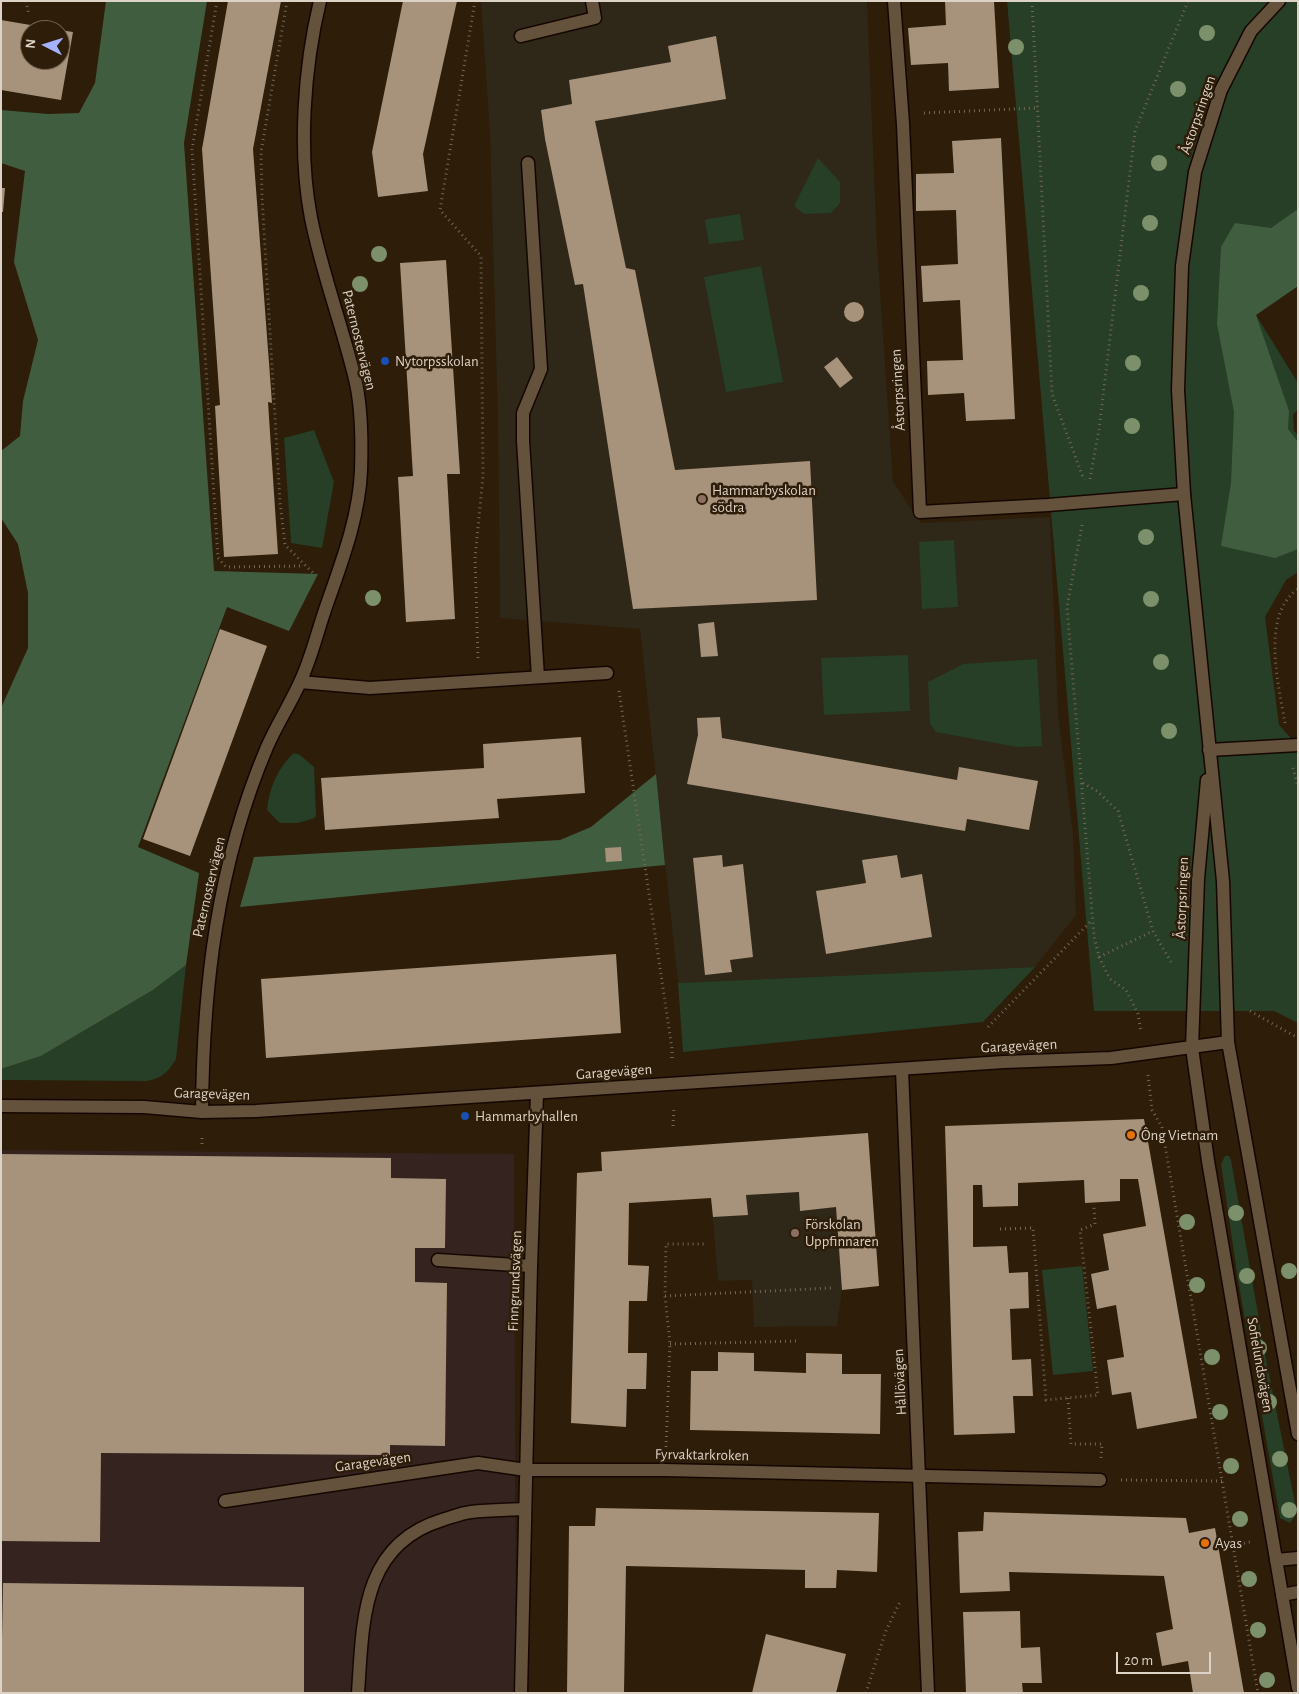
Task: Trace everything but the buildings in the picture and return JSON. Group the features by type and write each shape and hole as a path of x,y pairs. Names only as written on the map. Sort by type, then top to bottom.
{"street":[{"name":"Paternostervägen","path":"202,1112 203,1041 215,924 242,817 268,747 300,682 333,589 357,503 361,472 356,382 323,268 310,215 304,101 320,1"},
{"path":"521,36 595,18 592,1"},
{"name":"Åstorpsringen","path":"894,1 902,113 920,512 1048,505 1184,494"},
{"name":"Åstorpsringen","path":"1228,1042 1223,881 1184,494 1178,390 1182,266 1195,172 1221,90 1252,31 1280,1"},
{"path":"528,163 541,369 524,413 523,441 538,677"},
{"path":"300,682 370,688 607,673"},
{"path":"1209,750 1298,745"},
{"name":"Åstorpsringen","path":"1192,1048 1198,879 1209,750"},
{"name":"Garagevägen","path":"1,1106 144,1107 202,1112 256,1111 1145,1054 1228,1042"},
{"name":"Sofielundsvägen","path":"1228,1042 1298,1434"},
{"name":"Sofielundsvägen","path":"1192,1048 1208,1162 1298,1688"},
{"name":"Hållövägen","path":"902,1070 928,1693"},
{"name":"Finngrundsvägen","path":"526,1470 537,1094"},
{"path":"438,1260 531,1266"},
{"name":"Garagevägen","path":"225,1501 478,1463 526,1470"},
{"path":"521,1693 526,1470"},
{"name":"Fyrvaktarkroken","path":"526,1470 665,1470 1100,1480"},
{"path":"358,1693 363,1628 371,1590 388,1554 403,1538 425,1526 469,1512 524,1509"},
{"path":"1276,1560 1298,1558"},
{"path":"1282,1595 1298,1592"}],"path":[{"path":"26,1 29,15"},
{"path":"217,1 192,149 218,558 226,567 303,566"},
{"path":"287,1 260,152 280,502 285,545 303,566 333,589"},
{"path":"475,1 440,210 481,256 483,476 475,558 478,681"},
{"path":"1032,1 1052,394 1084,482"},
{"path":"1089,482 1099,429 1135,131 1188,1"},
{"path":"902,113 1036,108"},
{"path":"1079,546 1067,607 1093,920 1099,957 1110,979 1126,990 1138,1014 1152,1110 1162,1127 1258,1693"},
{"path":"1286,728 1276,663 1274,632 1281,612 1292,593 1298,589"},
{"path":"607,673 619,692 672,1049"},
{"path":"1293,765 1298,787"},
{"path":"1082,783 1097,792 1118,810 1153,931 1174,967"},
{"path":"988,1027 1093,920"},
{"path":"1099,957 1153,931"},
{"path":"1247,1009 1298,1038"},
{"path":"1000,1229 1033,1228 1046,1400 1098,1395 1080,1230 1096,1224 1094,1207"},
{"path":"665,1470 670,1344 665,1296 666,1244 706,1244"},
{"path":"665,1296 831,1288"},
{"path":"670,1344 800,1341"},
{"path":"1068,1398 1072,1444 1102,1444"},
{"path":"1100,1480 1223,1481"},
{"path":"866,1693 885,1633 902,1598"}],"shaded area":[{"name":"Hammarbyskolan södra","path":"481,1 867,1 877,246 893,482 921,523 1050,517 1058,713 1073,833 1076,915 1035,967 678,983 640,629 500,618 498,421 490,134"},
{"name":"Förskolan Uppfinnaren","path":"868,1133 879,1286 842,1290 837,1326 754,1327 752,1280 718,1281 711,1198 713,1144"},
{"path":"1,1150 514,1154 516,1693 1,1693"}],"green space":[{"path":"106,1 207,1 184,143 214,571 318,574 289,631 227,607 138,847 199,873 186,965 153,990 41,1056 1,1069 1,708 28,648 28,593 18,544 1,518 1,451 20,436 23,401 38,340 14,262 25,171 1,163 1,110 48,114 79,113 95,83"},
{"path":"1007,1 1298,1 1298,286 1256,315 1298,383 1298,409 1293,415 1294,431 1298,435 1298,572 1286,580 1265,617 1279,725 1298,746 1298,1023 1274,1011 1094,1011"},
{"path":"818,158 840,182 840,203 831,213 804,214 794,206"},
{"path":"1298,209 1298,286 1256,315 1289,411 1288,429 1298,442 1298,549 1275,558 1221,546 1231,483 1234,412 1217,324 1221,247 1235,223 1271,228"},
{"path":"740,214 744,240 709,244 705,221 707,219"},
{"path":"761,266 783,382 726,392 704,277"},
{"path":"314,430 334,482 322,548 291,543 284,438"},
{"path":"954,540 958,607 922,609 919,542"},
{"path":"908,655 910,711 824,715 821,658"},
{"path":"1037,659 1042,746 1017,747 936,732 930,724 928,682 963,664"},
{"path":"294,753 300,755 314,767 316,814 315,818 298,823 280,823 267,810 268,802 275,778"},
{"path":"656,774 665,865 240,907 254,857 560,840 591,827"},
{"path":"186,965 176,1059 161,1076 147,1081 1,1080 1,1069 41,1056 153,990"},
{"path":"1035,967 983,1022 683,1052 678,983"},
{"path":"1225,1156 1229,1156 1231,1160 1266,1359 1296,1508 1294,1518 1290,1523 1280,1518 1238,1280 1221,1164"},
{"path":"1082,1266 1093,1371 1053,1375 1042,1270"}],"place":[{"name":"Nytorpsskolan","path":"385,361"},
{"name":"Hammarbyskolan södra","path":"702,499"},
{"name":"Hammarbyhallen","path":"465,1116"},
{"name":"Ông Vietnam","path":"1131,1135"},
{"name":"Förskolan Uppfinnaren","path":"795,1233"},
{"name":"Ayas","path":"1205,1543"}]}
